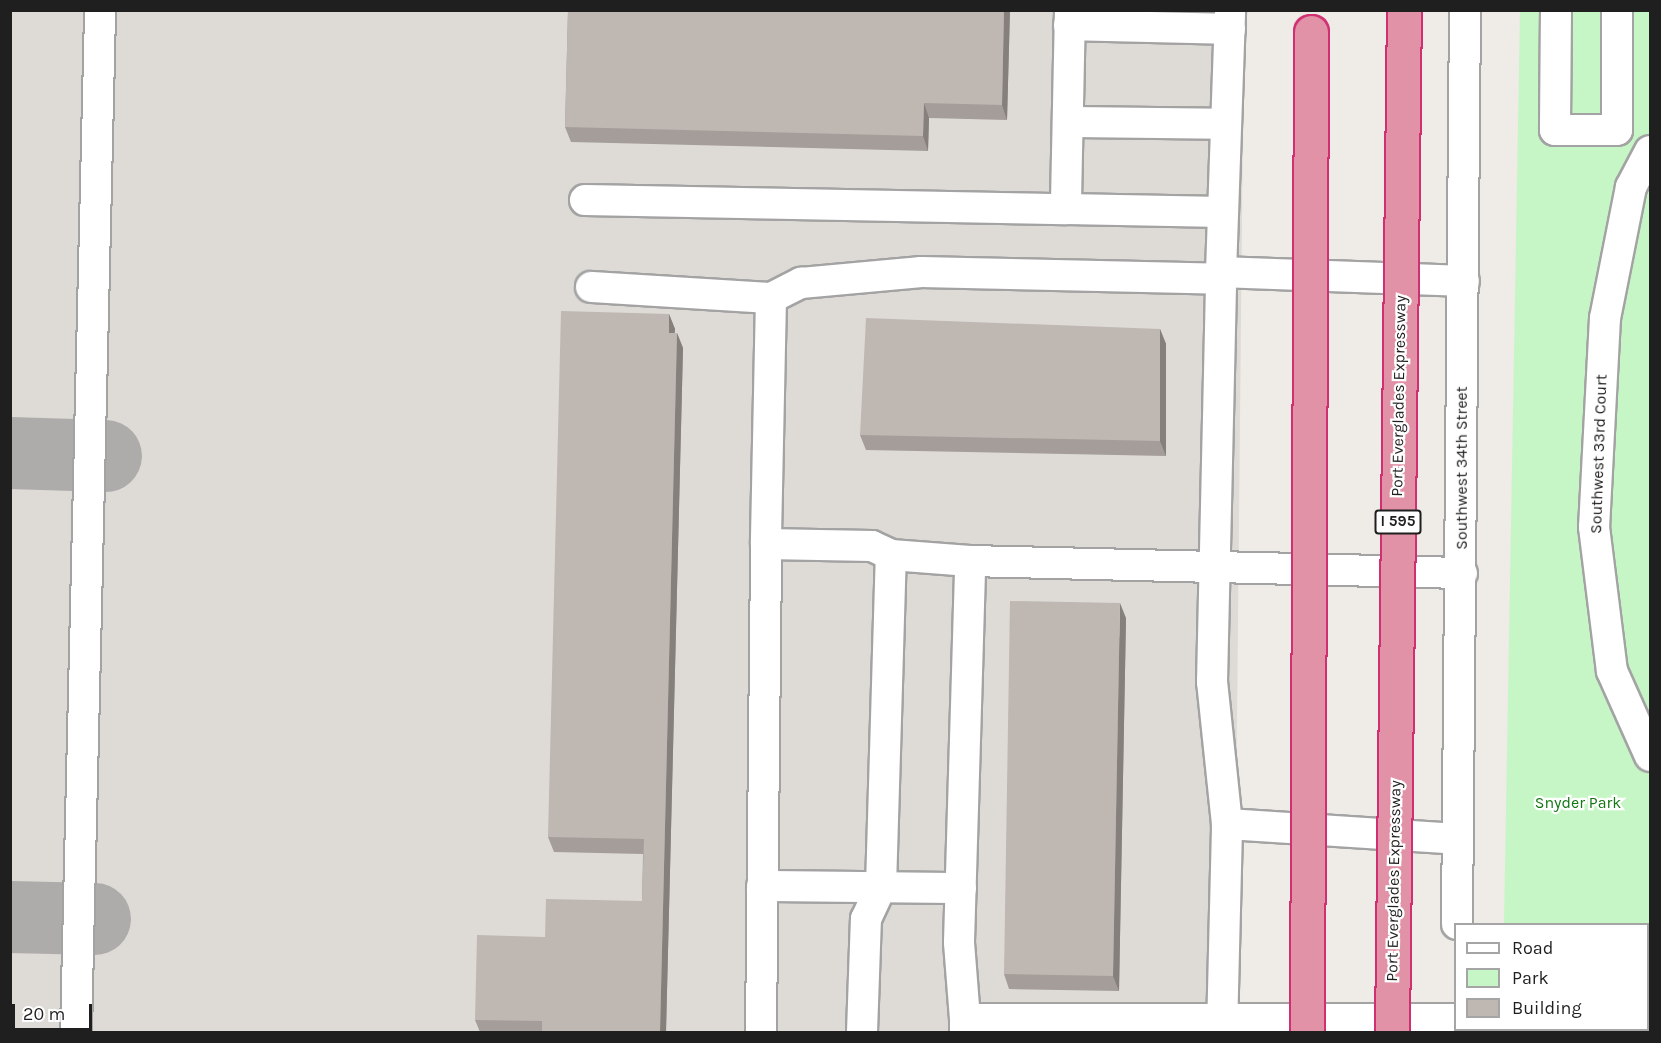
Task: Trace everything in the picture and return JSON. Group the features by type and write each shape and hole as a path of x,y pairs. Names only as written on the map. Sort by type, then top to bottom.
{"highway":[{"name":"Port Everglades Expressway","path":"1392,1032 1404,10"},
{"path":"1307,1032 1311,32"}],"street":[{"path":"76,1032 100,10"},
{"name":"Southwest 34th Street","path":"1457,923 1462,573 1465,10"},
{"path":"1556,10 1555,130 1617,129 1617,10"},
{"path":"1066,209 1069,18 1230,20 1221,275 1218,568 1212,682 1227,824 1222,1026"},
{"path":"1068,122 1226,124"},
{"name":"Southwest 33rd Court","path":"1650,151 1631,187 1605,318 1594,527 1612,671 1650,756"},
{"path":"585,200 1223,212"},
{"path":"591,287 771,298 801,284 921,272 1221,275 1464,281"},
{"path":"761,1032 771,298"},
{"path":"766,544 872,546 891,555 970,561 1462,573"},
{"path":"862,1032 867,919 881,887 891,555"},
{"path":"970,561 961,888 965,1026 1222,1026 1454,1020"},
{"path":"1227,824 1458,839"},
{"path":"762,886 961,888"}],"shaded area":[{"path":"10,11 1244,11 1234,1032 11,1032"}],"green space":[{"name":"Snyder Park","path":"1520,11 1650,11 1650,1032 1502,1032 1649,1031 1649,923 1504,923"}],"building":[{"path":"568,10 1004,10 1002,105 924,103 923,136 565,127"},
{"path":"561,311 669,314 669,333 677,333 660,1032 542,1032 542,1021 475,1020 477,935 545,937 546,899 642,901 644,839 548,837"},
{"path":"866,318 1160,329 1160,441 860,435"},
{"path":"1010,601 1120,603 1113,976 1004,974"}],"taxiway":[{"path":"10,453 106,456"},
{"path":"10,917 95,919"}]}
